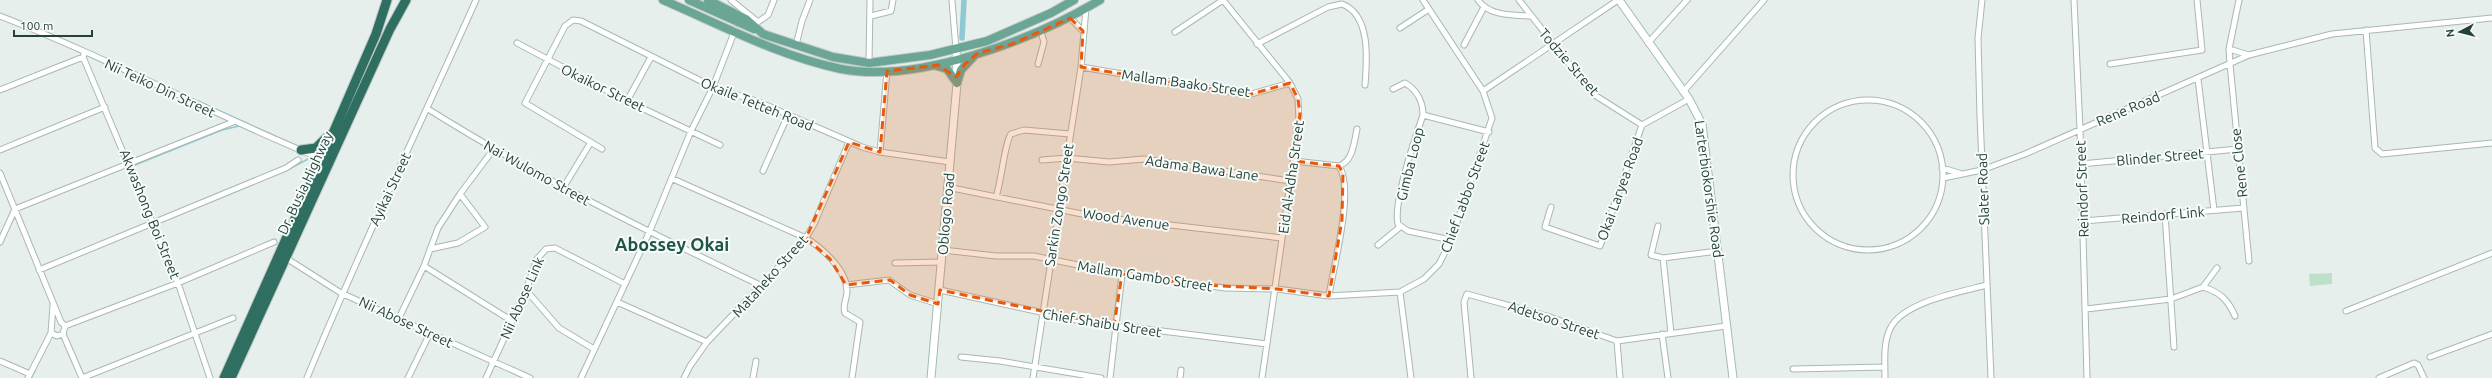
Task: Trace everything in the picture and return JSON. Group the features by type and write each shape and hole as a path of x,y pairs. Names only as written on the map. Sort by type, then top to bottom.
{"highway":[{"name":"Dr. Busia Highway","path":"224,378 337,124 389,0"},
{"name":"Dr. Busia Highway","path":"231,378 304,220 322,169 326,161 333,156 404,0"},
{"path":"301,150 316,148 327,138 337,124"}],"main road":[{"path":"664,0 751,38 822,64 858,71 887,71 931,65 978,54 1012,44 1041,32 1070,18 1100,0"},
{"path":"671,0 746,28 833,57 869,63 956,49 987,41 1051,13 1074,0"},
{"path":"689,0 746,28 751,38"},
{"path":"708,0 746,18 762,33"},
{"path":"956,59 964,52 998,41 1005,32"},
{"path":"957,83 965,64 978,54"},
{"path":"931,65 947,69 957,83"}],"street":[{"name":"Ayikai Street","path":"307,378 341,293 428,109 476,0"},
{"path":"731,0 752,17 761,21"},
{"path":"761,21 768,15 774,0"},
{"path":"796,45 810,0"},
{"path":"869,63 871,16 870,0"},
{"path":"871,16 891,11 893,0"},
{"path":"1175,32 1223,0"},
{"name":"Eid Al-Adha Street","path":"1223,0 1290,83 1298,99 1300,114 1282,238 1277,289 1262,378"},
{"name":"Chief Labbo Street","path":"1277,289 1329,296 1400,292 1410,288 1432,273 1439,264 1451,240 1489,132 1492,118 1483,91 1423,0"},
{"path":"1478,0 1484,7 1500,13 1530,16"},
{"name":"Todzie Street","path":"1519,0 1552,45 1593,94 1642,125"},
{"path":"1483,91 1618,0"},
{"name":"Larterbiokorshie Road","path":"1618,0 1689,99 1702,124 1733,378"},
{"path":"1648,43 1687,0"},
{"path":"1683,92 1764,0"},
{"name":"Slater Road","path":"1982,0 1978,38 1991,378"},
{"name":"Reindorf Street","path":"2074,0 2080,129 2087,378"},
{"path":"2110,64 2202,50 2197,0"},
{"name":"Rene Close","path":"2239,0 2229,49 2249,261"},
{"path":"952,1 956,49"},
{"path":"1257,44 1328,7 1342,4 1352,11 1362,24 1366,85"},
{"path":"1464,44 1484,7"},
{"name":"Sarkin Zongo Street","path":"1032,378 1081,67 1086,8"},
{"path":"1400,28 1429,9"},
{"name":"Nii Teiko Din Street","path":"0,16 234,122 322,158"},
{"path":"1070,18 1083,31"},
{"name":"Rene Road","path":"1943,178 1960,173 1982,170 2249,56 2332,34 2492,18"},
{"name":"Okaile Tetteh Road","path":"547,60 565,26 573,20 581,21 651,57 713,86 788,115 849,142 880,152 950,162"},
{"path":"761,21 762,33"},
{"path":"581,378 673,179 691,131 713,86 735,30"},
{"path":"2366,30 2375,148 2378,152 2382,154 2492,143"},
{"path":"1038,64 1044,42 1041,32"},
{"name":"Okaikor Street","path":"517,43 627,101 720,145"},
{"name":"Oblogo Road","path":"931,378 940,290 947,187 957,83 956,49"},
{"path":"2229,49 2249,56"},
{"path":"0,90 84,55"},
{"name":"Akwashong Boi Street","path":"84,55 154,221 178,283 210,378"},
{"path":"627,101 651,57"},
{"path":"547,60 525,103 528,107 602,149"},
{"name":"Mallam Baako Street","path":"1081,67 1248,94 1290,83"},
{"path":"880,152 887,71"},
{"path":"2198,79 2214,210"},
{"path":"1393,89 1406,83 1410,86 1420,101 1423,115"},
{"path":"1642,125 1689,99"},
{"path":"1861,100 1883,101 1894,104 1916,117 1934,138 1942,168 1943,178 1935,209 1918,231 1897,245 1874,250 1848,248 1836,244 1819,232 1807,220 1799,206 1793,182 1793,169 1798,145 1811,125 1832,108 1861,100"},
{"path":"0,150 105,107"},
{"name":"Nai Wulomo Street","path":"428,109 493,150 563,188 649,233 762,286"},
{"path":"763,171 788,115"},
{"name":"Gimba Loop","path":"1400,227 1397,215 1423,115 1489,132"},
{"path":"0,242 15,209 130,165 234,122"},
{"name":"Okai Laryea Road","path":"1551,207 1545,227 1600,246 1642,125"},
{"path":"1294,161 1339,166 1346,162 1352,153 1357,129"},
{"path":"996,196 1002,177 1008,139 1011,134 1024,130 1070,134"},
{"path":"563,188 591,142"},
{"name":"Mataheko Street","path":"684,378 690,366 707,342 762,286 806,238 849,142"},
{"name":"Blinder Street","path":"2081,164 2238,149"},
{"path":"399,318 424,266 438,228 460,194 493,150"},
{"name":"Adama Bawa Lane","path":"1042,160 1067,158 1101,162 1158,160 1290,181"},
{"path":"39,270 154,221 286,168 298,160"},
{"path":"1329,296 1344,204 1344,182 1339,166"},
{"name":"Rene Road","path":"1942,168 1960,173"},
{"path":"0,173 53,304 63,324 63,334 82,378 233,318"},
{"path":"673,179 806,238 818,246 838,269 846,285 844,310 846,314 858,318 860,323 852,378"},
{"name":"Wood Avenue","path":"947,187 1151,224 1239,232 1282,238"},
{"path":"430,249 458,243 485,227 460,194"},
{"name":"Reindorf Link","path":"2083,221 2244,208"},
{"path":"2165,214 2174,347"},
{"path":"1658,226 1651,255 1663,258 1718,251"},
{"path":"1378,245 1400,227 1408,231 1451,240"},
{"path":"53,323 63,324 178,283 274,242"},
{"name":"Nii Abose Link","path":"486,378 526,290 537,259 546,249 555,248 625,284"},
{"name":"Mallam Gambo Street","path":"943,250 996,256 1034,256 1122,274 1225,288 1277,289"},
{"path":"2346,311 2492,253"},
{"name":"Nii Abose Street","path":"286,258 341,293 399,318 493,363 530,378"},
{"path":"1663,258 1671,333"},
{"path":"895,263 942,262"},
{"path":"424,266 512,321"},
{"path":"2086,309 2171,299 2203,286 2217,268"},
{"path":"1110,378 1114,326 1122,274"},
{"path":"846,285 888,280 910,295 938,304"},
{"path":"1885,378 1885,348 1890,329 1896,320 1912,308 1930,301 1987,285"},
{"path":"2203,286 2215,290 2228,302 2235,316"},
{"path":"526,290 560,328 594,349"},
{"name":"Chief Shaibu Street","path":"940,290 1043,314 1114,326 1267,344"},
{"path":"1400,292 1411,378"},
{"name":"Adetsoo Street","path":"1471,378 1464,302 1468,294 1547,316 1618,341 1726,326"},
{"path":"617,302 707,342"},
{"path":"0,361 29,376 51,333 53,323 53,304"},
{"path":"51,333 57,336 63,334"},
{"path":"408,378 430,333"},
{"path":"1662,334 1668,378"},
{"path":"2430,357 2492,334"},
{"path":"1618,341 1620,378"},
{"path":"961,357 1006,362 1034,368 1101,378"},
{"path":"753,378 756,361"},
{"path":"2380,378 2416,364 2424,378"},
{"path":"1793,369 1885,367"},
{"path":"1180,378 1181,370"}],"highlighted area":[{"path":"1070,18 1083,31 1081,67 1248,95 1290,83 1298,99 1300,114 1294,161 1339,166 1343,173 1342,220 1329,296 1277,289 1189,284 1122,274 1114,326 940,290 938,304 910,295 890,280 846,285 830,259 806,238 849,142 880,152 887,71 938,65 956,77 965,64 978,53 1012,44"}],"green space":[{"path":"2332,273 2332,284 2310,286 2309,274"}],"waterway":[{"path":"962,38 964,0"},
{"path":"198,101 275,136"},
{"path":"135,165 222,130 239,126"},
{"path":"289,169 310,158"},
{"path":"217,199 284,171"},
{"path":"31,378 35,371"}],"district":[{"name":"Abossey Okai","path":"672,244"}]}
